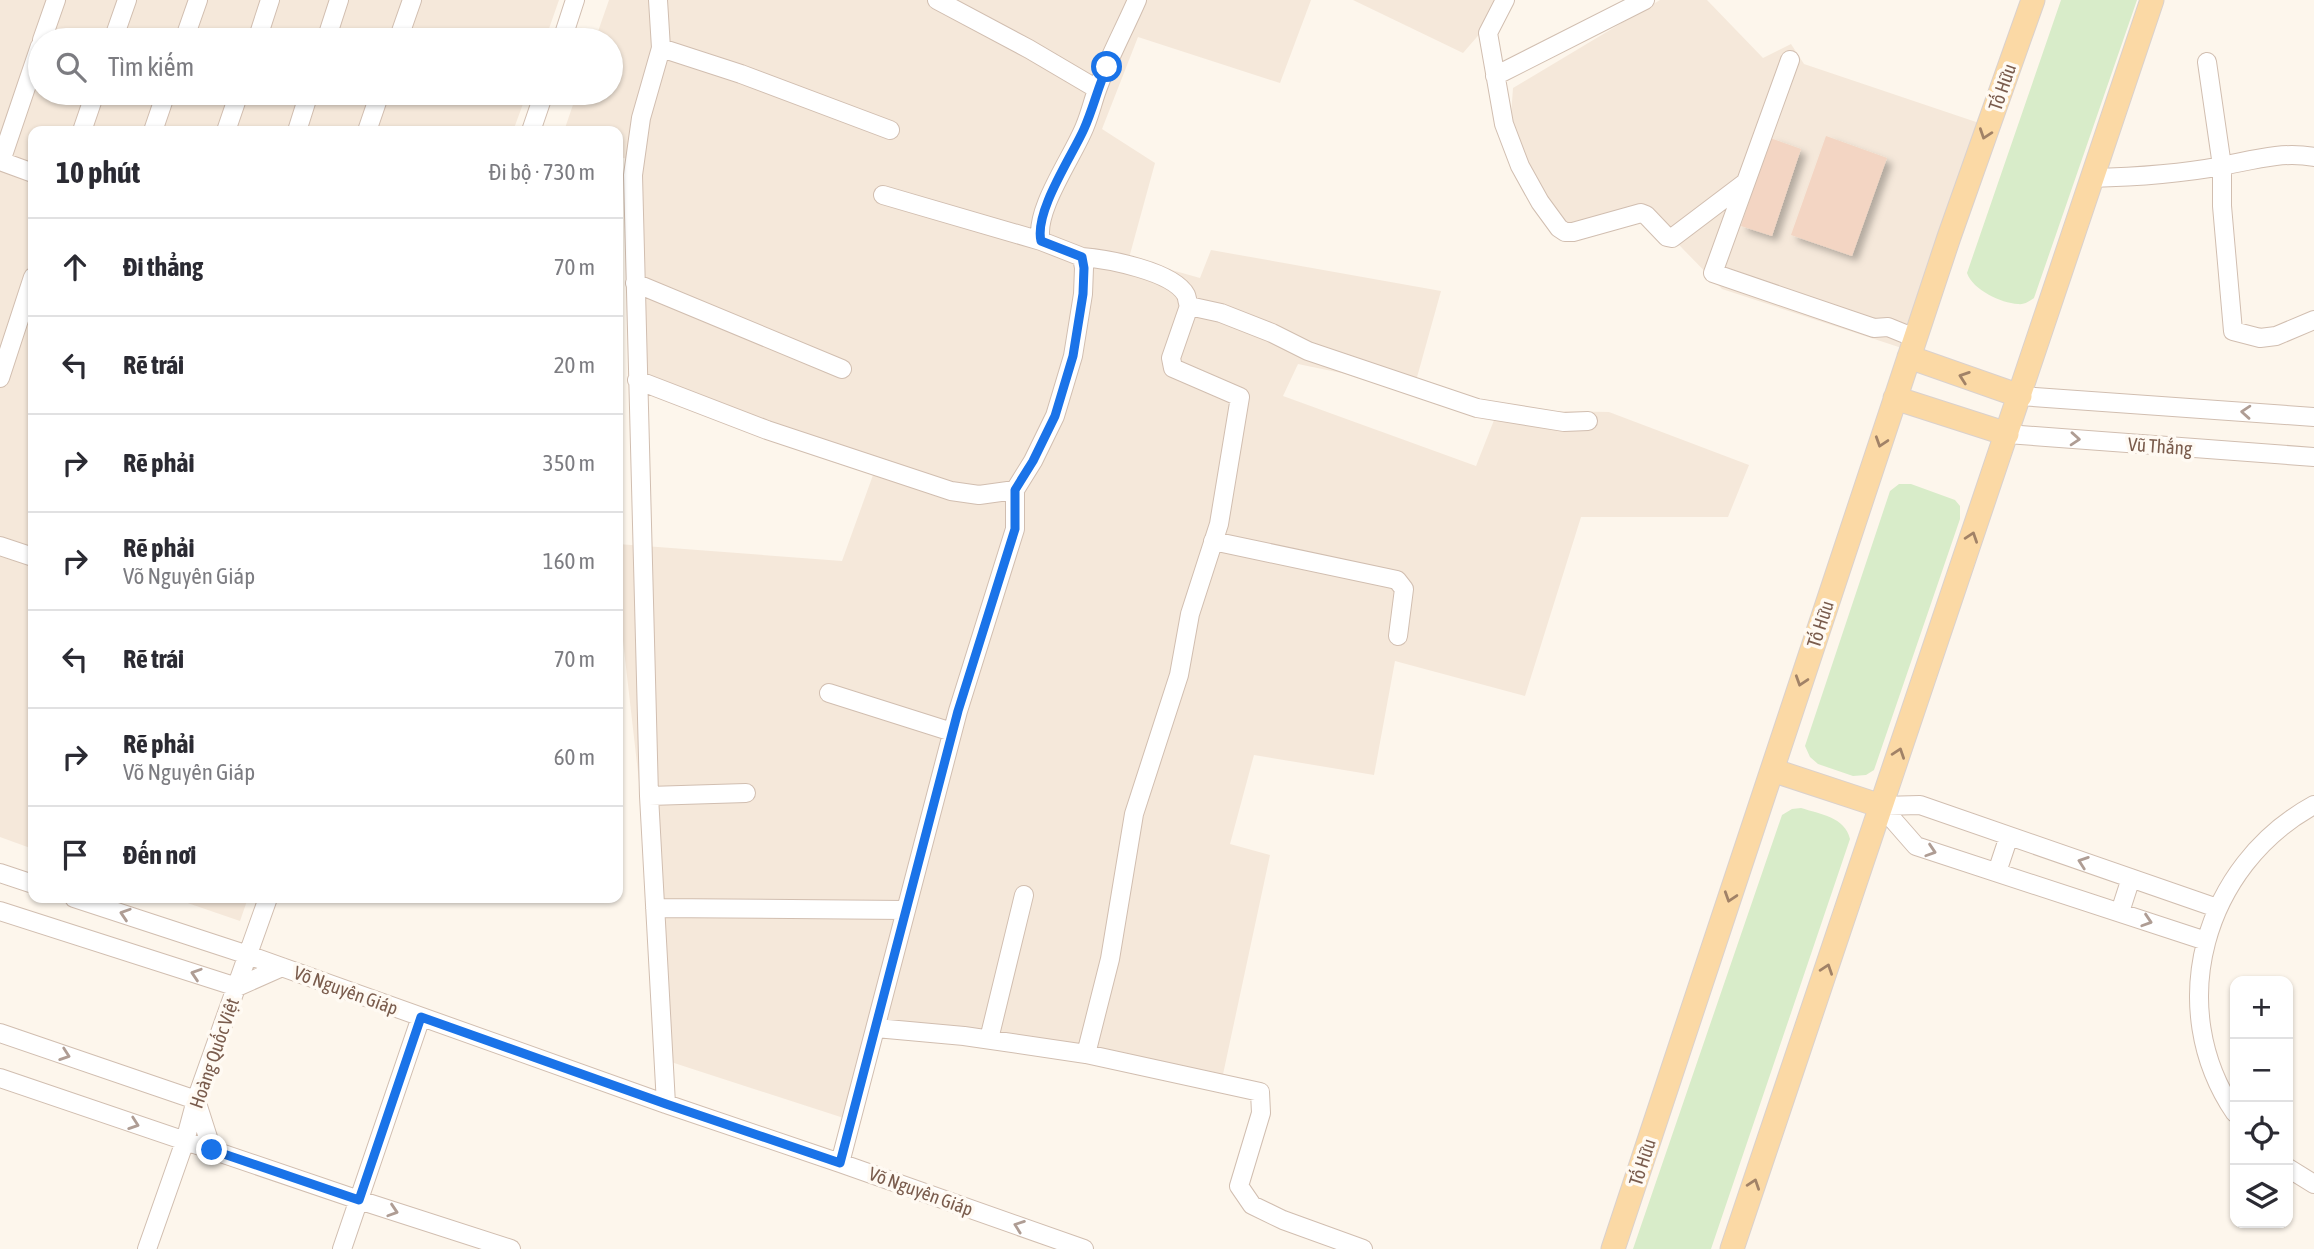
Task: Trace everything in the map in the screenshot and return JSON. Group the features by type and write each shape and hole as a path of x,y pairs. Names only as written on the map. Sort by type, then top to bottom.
{"main road":[{"name":"Tố Hữu","path":"1613,1249 1895,398 2033,0"},
{"path":"1732,1249 2152,0"},
{"path":"1912,348 2020,396"},
{"path":"1895,398 2007,434"},
{"path":"1772,770 1881,806"}],"street":[{"path":"46,28 56,0"},
{"path":"117,28 127,0"},
{"path":"188,28 198,0"},
{"path":"261,28 270,0"},
{"path":"330,28 339,0"},
{"path":"402,28 412,0"},
{"path":"566,28 575,0"},
{"path":"659,0 661,48 641,118 633,175 649,796 666,1104"},
{"path":"937,0 1097,89"},
{"path":"1041,241 1039,233 1054,187 1085,127 1097,89 1137,0"},
{"path":"1505,0 1488,33 1504,124 1520,166 1540,202 1559,228 1565,232 1587,229 1641,214 1646,215 1667,237 1672,238 1746,182"},
{"path":"1495,76 1645,0"},
{"path":"661,48 741,74 890,130"},
{"path":"1790,60 1713,273 1874,328 1888,327 1912,348"},
{"path":"2207,62 2222,166 2222,206 2233,331 2260,338 2277,336 2314,320"},
{"path":"28,80 0,161 28,171"},
{"path":"84,126 91,105"},
{"path":"155,126 162,105"},
{"path":"228,126 235,105"},
{"path":"298,126 305,105"},
{"path":"369,126 376,105"},
{"path":"533,126 540,105"},
{"path":"2091,178 2138,177 2296,154 2314,157"},
{"path":"883,195 1041,241 1082,257 1123,263 1165,279 1180,288 1189,306 1171,358 1173,368 1240,397 1219,524 1189,614 1179,675 1134,814 1110,959 1086,1054"},
{"path":"840,1163 953,732 1015,529 1015,490 1055,416 1073,356 1083,294 1082,257"},
{"path":"635,283 842,369"},
{"path":"0,378 28,292"},
{"path":"1189,306 1221,313 1308,351 1477,408 1564,422 1588,421"},
{"path":"637,380 767,430 951,491 979,495 1015,490"},
{"name":"Vũ Thắng","path":"2020,396 2314,417"},
{"name":"Vũ Thắng","path":"2007,434 2314,457"},
{"path":"1213,541 1397,580 1404,589 1398,636"},
{"path":"0,546 28,555"},
{"path":"829,693 953,732"},
{"path":"649,796 746,793"},
{"path":"1881,806 1920,805 2217,908"},
{"path":"2230,1106 2209,1061 2201,1021 2199,981 2206,941 2217,908 2237,872 2263,841 2294,816 2314,805"},
{"path":"1881,806 1916,846 2206,941"},
{"path":"1997,872 2009,836"},
{"path":"0,873 28,882"},
{"path":"2120,912 2132,878"},
{"path":"989,1040 1024,895"},
{"name":"Võ Nguyên Giáp","path":"89,903 248,955 1084,1249"},
{"name":"Hoàng Quốc Việt","path":"147,1249 185,1141 196,1100 266,903"},
{"path":"655,908 905,910"},
{"path":"0,911 237,988"},
{"name":"Võ Nguyên Giáp","path":"237,988 282,967"},
{"path":"342,1249 421,1017"},
{"path":"876,1028 1086,1054 1260,1091 1261,1113 1240,1185 1252,1205 1283,1220 1363,1249"},
{"path":"0,1033 196,1100 212,1150"},
{"path":"0,1078 511,1249"},
{"path":"2293,1171 2314,1184"}],"shaded area":[{"path":"0,0 559,0 549,28 28,28 28,105 523,105 515,126 28,126 28,847 0,837"},
{"path":"609,0 1311,0 1280,83 1138,37 1102,129 1155,163 1129,258 1200,278 1211,250 1441,291 1414,388 1298,364 1283,396 1476,466 1498,410 1609,412 1749,465 1728,517 1581,517 1525,696 1395,661 1374,775 1254,755 1230,844 1270,855 1222,1079 885,1029 856,1122 671,1062 623,641 623,544 842,561 873,475 644,389 635,160 623,158 623,126 566,126 573,105 623,105 623,28 599,28"},
{"path":"1353,0 1509,0 1463,53"},
{"path":"1660,0 1707,0 1763,58 1791,44 1804,64 1988,126 1914,352 1722,289 1643,208 1570,227 1509,144 1513,88"},
{"path":"188,903 246,903 240,921"}],"green space":[{"path":"2061,0 2137,0 2034,298 2022,304 2011,303 1981,290 1967,273"},
{"path":"1899,484 1911,484 1955,500 1960,506 1960,519 1874,770 1866,775 1853,776 1818,764 1810,757 1805,746 1890,491"},
{"path":"1801,808 1837,821 1850,839 1711,1249 1633,1249 1782,815 1792,809"}],"building":[{"path":"1826,136 1887,158 1852,256 1791,235"},
{"path":"1770,138 1801,149 1772,236 1741,226"}],"route":[{"path":"212,1150 359,1200 421,1017 840,1163 958,711 1015,529 1015,490 1055,416 1073,356 1083,294 1082,257 1041,241 1039,233 1054,187 1085,127 1107,67"}]}
